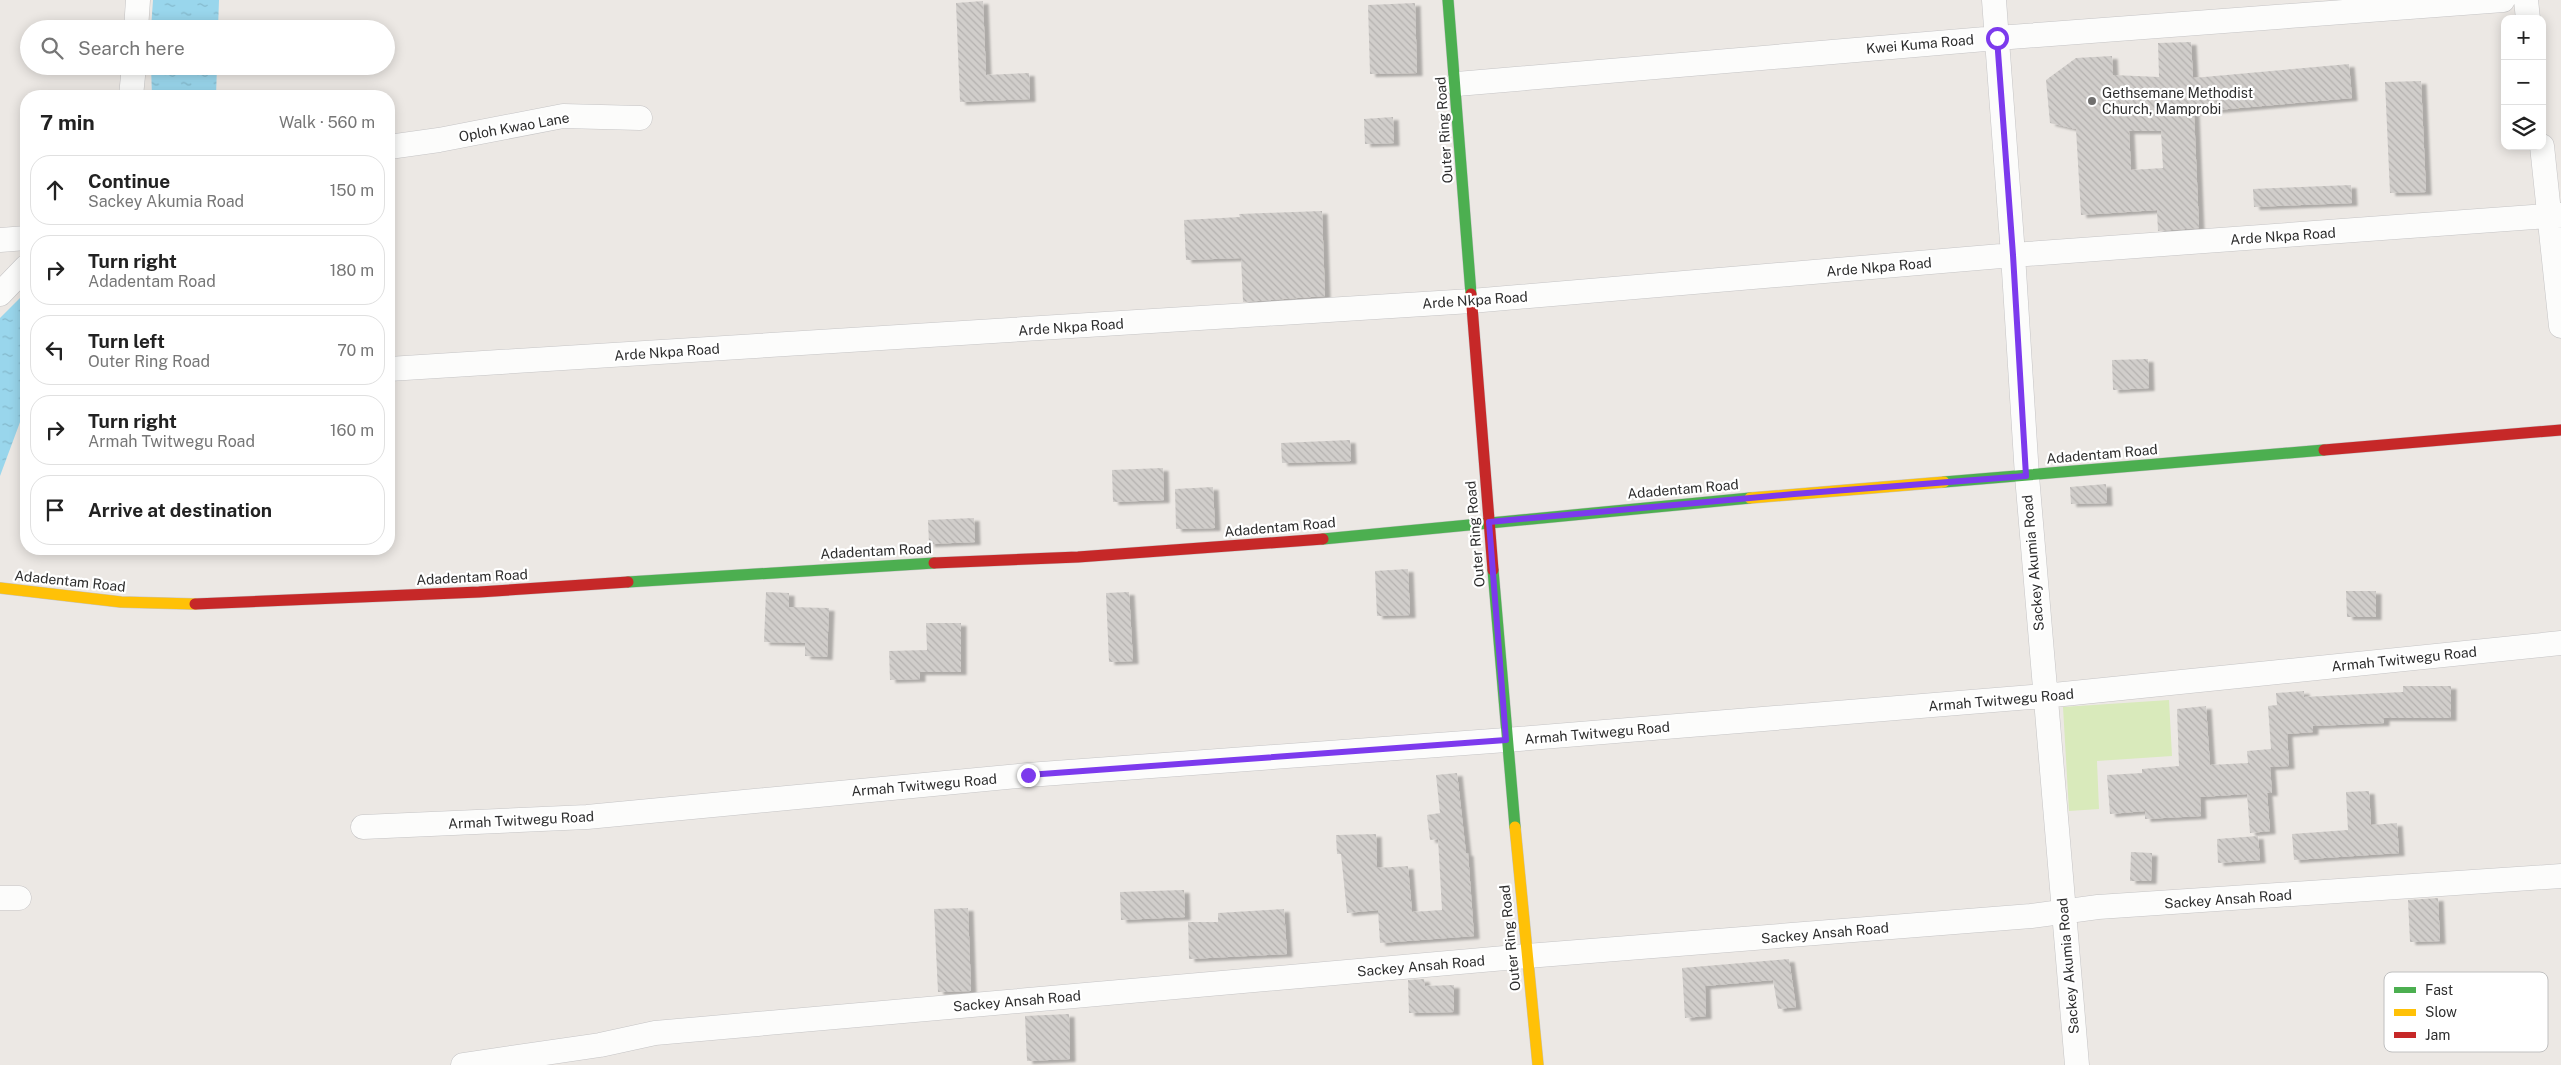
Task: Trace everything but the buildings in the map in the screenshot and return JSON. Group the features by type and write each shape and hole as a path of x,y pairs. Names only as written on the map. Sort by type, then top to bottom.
{"street":[{"path":"137,20 138,0"},
{"name":"Outer Ring Road","path":"1448,0 1457,84 1471,302 1506,740 1538,1065"},
{"name":"Sackey Akumia Road","path":"1994,0 2013,255 2026,476 2077,1065"},
{"name":"Kwei Kuma Road","path":"1457,84 1997,38 2286,8 2503,0"},
{"path":"2526,0 2528,15"},
{"path":"132,90 133,75"},
{"name":"Oploh Kwao Lane","path":"395,146 439,140 563,116 640,118"},
{"path":"2543,150 2555,216 2561,326"},
{"name":"Arde Nkpa Road","path":"395,369 1471,302 2013,255 2555,216"},
{"path":"0,240 20,238"},
{"path":"0,294 20,273"},
{"name":"Adadentam Road","path":"0,588 121,602 223,605 479,592 872,565 1097,555 1302,541 1794,494 2561,430"},
{"name":"Armah Twitwegu Road","path":"363,827 587,817 1028,775 1506,740 2044,696 2561,643"},
{"name":"Sackey Ansah Road","path":"463,1065 600,1045 655,1033 1527,956 2031,916 2063,910 2561,876"}],"green space":[{"path":"2169,700 2172,756 2097,761 2099,809 2069,811 2063,707"}],"water":[{"path":"153,0 219,0 218,20 152,20"},
{"path":"151,75 217,75 216,90 152,90"},
{"path":"20,298 20,422 0,476 0,318"}],"traffic: fast":[{"path":"1448,0 1471,294"},
{"path":"1944,482 2324,450"},
{"path":"1323,539 1750,498"},
{"path":"628,582 934,563"},
{"path":"1493,570 1515,827"}],"traffic: slow":[{"path":"1750,498 1944,482"},
{"path":"0,588 121,602 195,604"},
{"path":"1515,827 1538,1065"}],"traffic: jam":[{"path":"1471,294 1493,570"},
{"path":"2324,450 2561,430"},
{"path":"934,563 1078,557 1323,539"},
{"path":"195,604 479,592 628,582"}],"place":[{"name":"Gethsemane Methodist Church, Mamprobi","path":"2092,101"}],"route":[{"path":"1028,775 1506,740 1489,522 1794,494 2026,476 2013,255 1997,38"}]}
